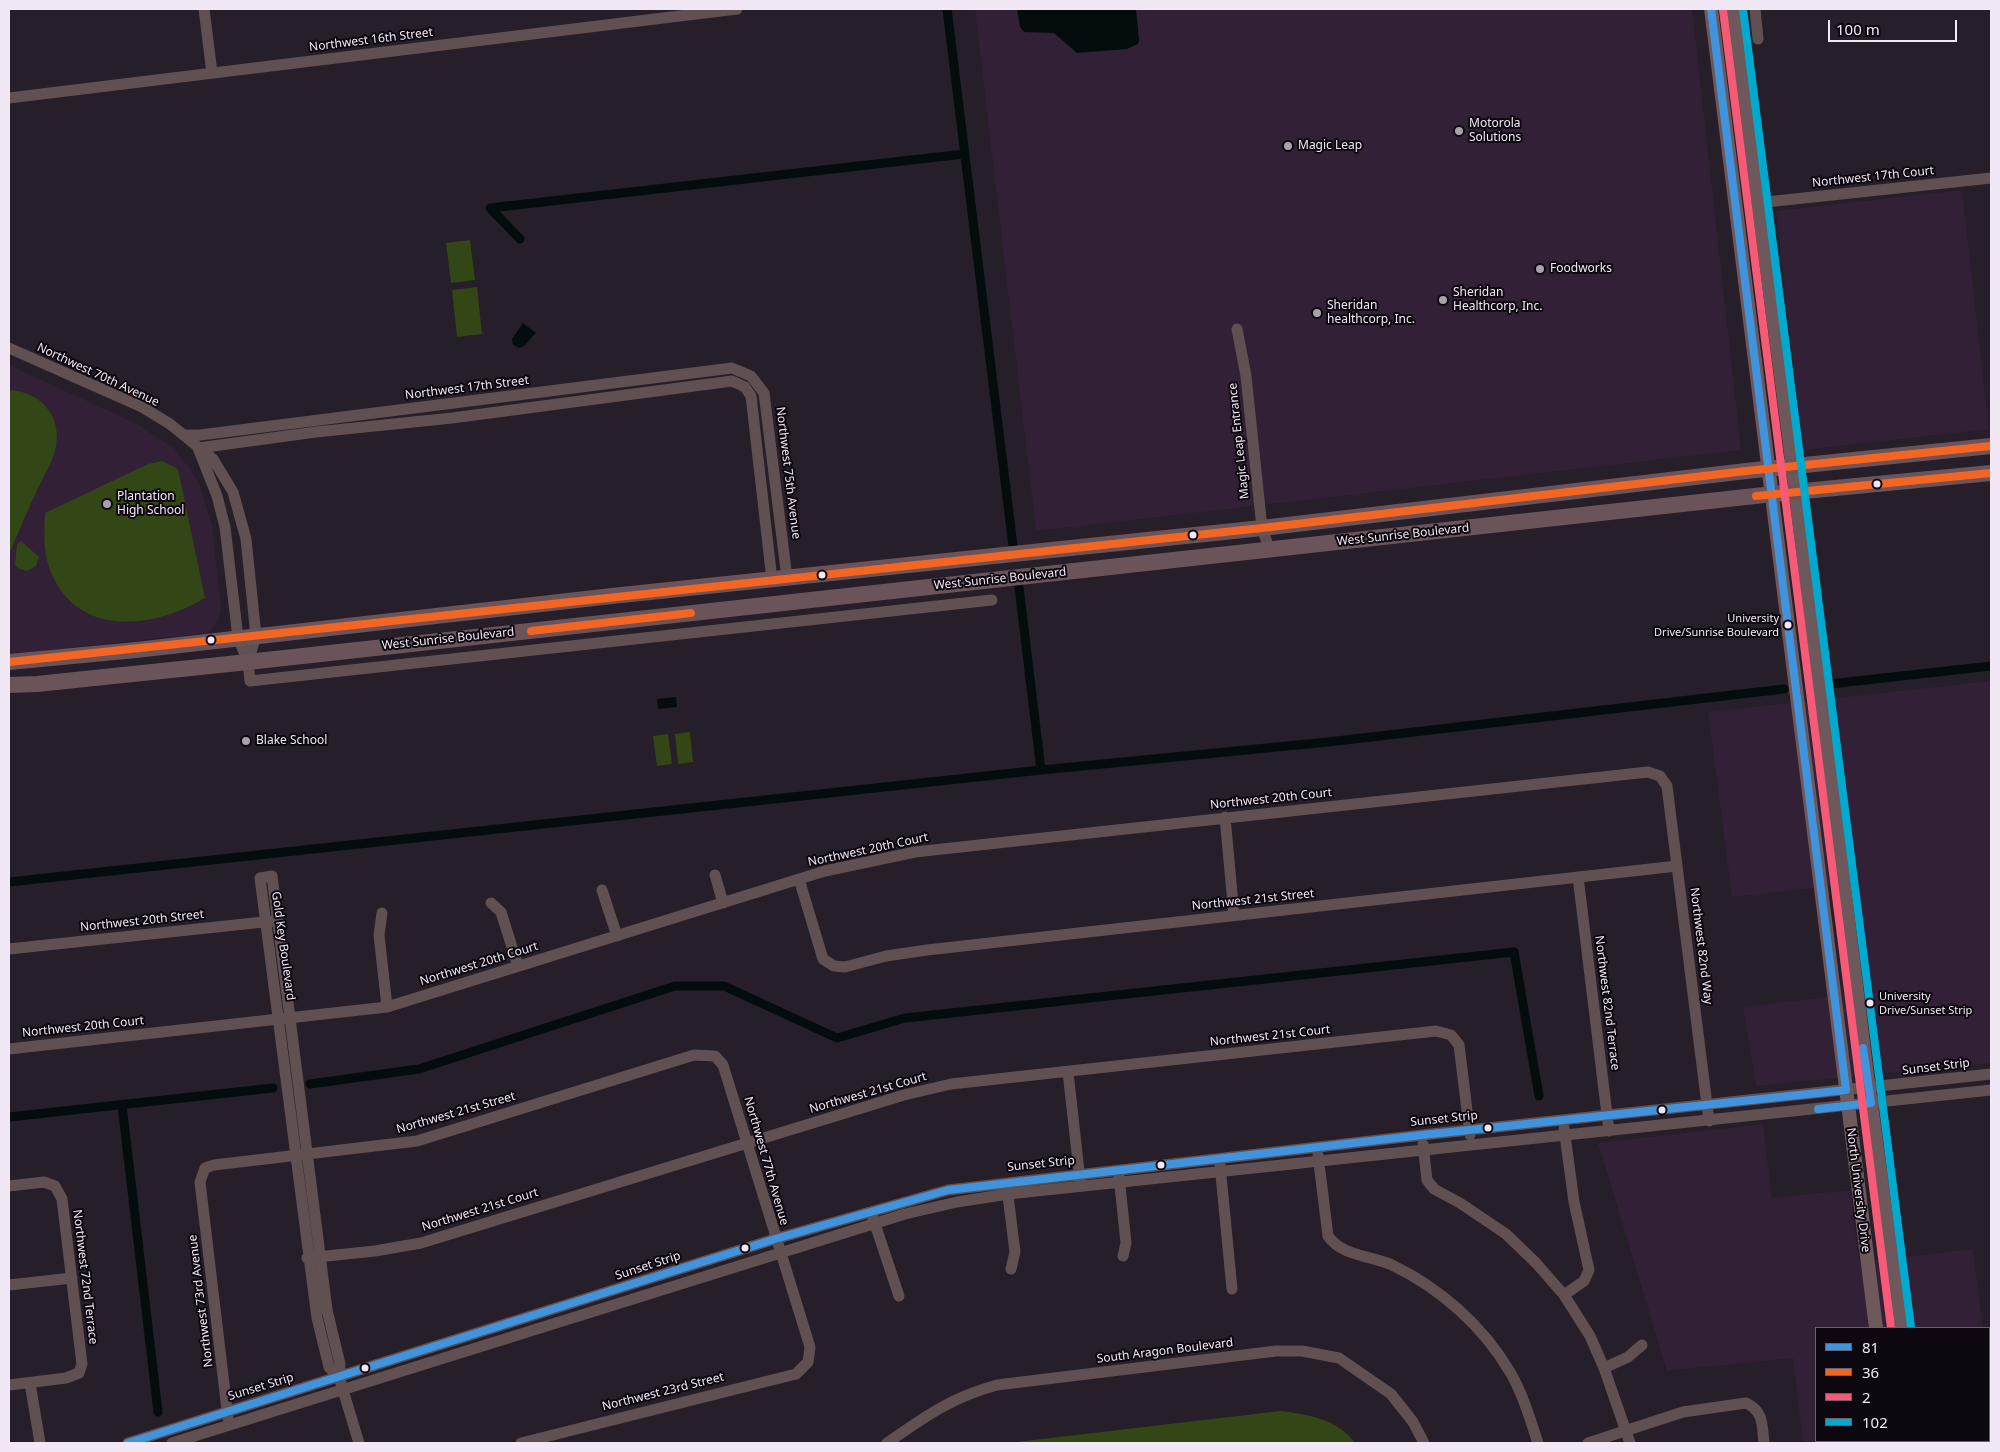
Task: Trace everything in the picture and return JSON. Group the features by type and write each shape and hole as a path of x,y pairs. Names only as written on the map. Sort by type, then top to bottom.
{"highway":[{"name":"West Sunrise Boulevard","path":"9,662 1262,528 1769,468 1991,446"},
{"name":"West Sunrise Boulevard","path":"9,685 37,684 248,662 1773,494 1991,473"},
{"path":"787,602 815,575"}],"main road":[{"name":"North University Drive","path":"1711,9 1876,1327"},
{"name":"North University Drive","path":"1733,9 1901,1327"},
{"path":"1734,185 1747,198 1757,203"},
{"path":"1737,209 1749,214 1762,236"}],"street":[{"path":"204,9 212,73"},
{"name":"Northwest 16th Street","path":"9,98 737,9"},
{"path":"1754,9 1758,39"},
{"name":"Northwest 17th Court","path":"1757,203 1991,178"},
{"name":"Magic Leap Entrance","path":"1237,328 1246,376 1262,528 1270,550"},
{"name":"Northwest 70th Avenue","path":"9,348 142,407 184,434 213,459 233,492 243,522 256,636 248,662"},
{"name":"Northwest 17th Street","path":"184,434 200,435 732,368 746,372 751,376"},
{"name":"Northwest 75th Avenue","path":"751,376 764,393 780,579"},
{"path":"198,448 316,432 461,417 732,381 745,387 751,396 780,579"},
{"name":"Northwest 70th Avenue","path":"198,448 217,496 225,527 238,638 248,662 250,682 782,623"},
{"path":"787,602 782,623 992,600"},
{"name":"Northwest 20th Court","path":"9,1049 387,1006 825,871 915,852 1648,772 1660,776"},
{"name":"Northwest 82nd Way","path":"1660,776 1667,786 1709,1121"},
{"path":"1225,817 1234,915"},
{"name":"Northwest 21st Street","path":"799,879 823,959 834,966 845,966 886,956 927,950 1677,866"},
{"path":"715,875 723,903"},
{"name":"Northwest 82nd Terrace","path":"1578,877 1609,1131"},
{"path":"602,890 617,936"},
{"path":"492,903 501,912 518,966"},
{"path":"382,913 379,936 387,1006"},
{"name":"Northwest 20th Street","path":"9,949 272,921"},
{"name":"Gold Key Boulevard","path":"272,921 313,1257 340,1364 339,1377 342,1390 360,1443"},
{"name":"Northwest 21st Court","path":"313,1257 375,1251 421,1243 914,1092 951,1084 1436,1031 1451,1035 1459,1045 1470,1130"},
{"name":"Northwest 21st Street","path":"201,1174 205,1168 214,1165 418,1141 694,1056 715,1056"},
{"name":"Northwest 77th Avenue","path":"715,1056 723,1065 775,1240 781,1253 810,1346 808,1362"},
{"path":"1068,1072 1081,1187"},
{"name":"Sunset Strip","path":"128,1443 775,1240 948,1190 1422,1135 1991,1074"},
{"path":"172,1443 939,1205 1008,1194 1991,1090"},
{"path":"1563,1120 1574,1202 1589,1270 1584,1281 1564,1294"},
{"path":"1470,1130 1471,1144"},
{"path":"1422,1135 1428,1180 1434,1189 1460,1202 1506,1234 1564,1294 1590,1336 1604,1368 1630,1443"},
{"path":"1318,1148 1328,1236 1334,1246 1347,1252 1386,1263 1413,1275 1444,1297 1481,1332 1510,1372 1526,1407 1538,1443"},
{"path":"1219,1159 1232,1289"},
{"path":"1118,1170 1126,1243 1123,1256"},
{"name":"Northwest 73rd Avenue","path":"201,1174 200,1182 228,1425"},
{"name":"Northwest 72nd Terrace","path":"9,1186 44,1182 55,1186 62,1199 82,1364 79,1373 66,1378 30,1383"},
{"path":"1007,1182 1015,1252 1011,1270"},
{"path":"871,1211 899,1296"},
{"path":"9,1285 72,1278"},
{"path":"1604,1368 1628,1358 1642,1344"},
{"name":"South Aragon Boulevard","path":"887,1443 945,1404 970,1392 997,1385 1276,1351 1302,1351 1339,1358 1391,1394 1414,1422 1424,1443"},
{"name":"Northwest 23rd Street","path":"521,1443 796,1374 808,1362"},
{"path":"9,1386 30,1383 40,1443"},
{"path":"1588,1443 1684,1412 1746,1403 1754,1407 1761,1415 1764,1443"}],"shaded area":[{"path":"975,9 1692,9 1741,450 1036,531"},
{"path":"1017,9 1136,9 1138,44 1127,49 1077,53 1054,33 1024,32 1020,27"},
{"path":"1962,190 1989,429 1803,450 1776,211"},
{"path":"523,323 536,333 525,345 519,348 513,345 512,339"},
{"name":"Plantation High School","path":"9,365 135,423 174,448 187,465 199,482 212,525 221,608 218,620 208,633 9,654"},
{"path":"1991,681 1991,1063 1756,1086 1743,1007 1865,992 1851,884 1732,897 1708,712"},
{"path":"676,697 677,707 658,709 657,699"},
{"path":"1763,1124 1772,1198 1850,1190 1859,1262 1973,1249 1983,1327 1815,1327 1815,1442 1875,1443 1803,1443 1793,1358 1667,1371 1598,1143"}],"green space":[{"path":"470,240 475,280 451,283 446,243"},
{"path":"477,287 482,334 457,337 452,290"},
{"path":"9,390 20,391 39,400 52,415 57,435 52,461 9,554"},
{"path":"162,461 178,469 205,598 165,616 144,620 122,622 102,619 83,611 66,597 53,577 47,562 44,529 45,513 148,464"},
{"path":"21,541 39,557 36,566 27,571 19,569 15,565 17,544"},
{"path":"690,732 693,762 678,764 675,734"},
{"path":"668,734 672,764 657,766 653,736"},
{"path":"1280,1411 1311,1416 1331,1423 1340,1428 1355,1443 1008,1443"}],"waterway":[{"path":"947,9 1013,546"},
{"path":"520,239 490,208 964,154"},
{"path":"1019,587 1041,770"},
{"path":"1830,684 1991,666"},
{"path":"9,882 1041,770 1328,742 1784,689"},
{"path":"310,1084 419,1069 675,986 724,986 837,1038 905,1018 1514,952 1539,1096"},
{"path":"9,1117 273,1088"},
{"path":"122,1105 158,1412"}],"transit line":[{"name":"81","path":"128,1443 775,1239 948,1190 1422,1135 1846,1090 1711,9"},
{"name":"102","path":"1743,9 1911,1327"},
{"name":"2","path":"1723,10 1891,1327"},
{"name":"36","path":"9,662 1262,528 1746,471 1991,446"},
{"name":"36","path":"1756,496 1991,473"},
{"name":"36","path":"531,631 691,613"},
{"name":"81","path":"1818,1109 1871,1103 1863,1048"}],"place":[{"name":"Motorola Solutions","path":"1459,131"},
{"name":"Magic Leap","path":"1288,146"},
{"name":"Foodworks","path":"1540,269"},
{"name":"Sheridan Healthcorp, Inc.","path":"1443,300"},
{"name":"Sheridan healthcorp, Inc.","path":"1317,313"},
{"name":"Plantation High School","path":"107,504"},
{"name":"University Drive/Sunrise Boulevard","path":"1788,625"},
{"name":"Blake School","path":"246,741"},
{"name":"University Drive/Sunset Strip","path":"1870,1003"}]}
